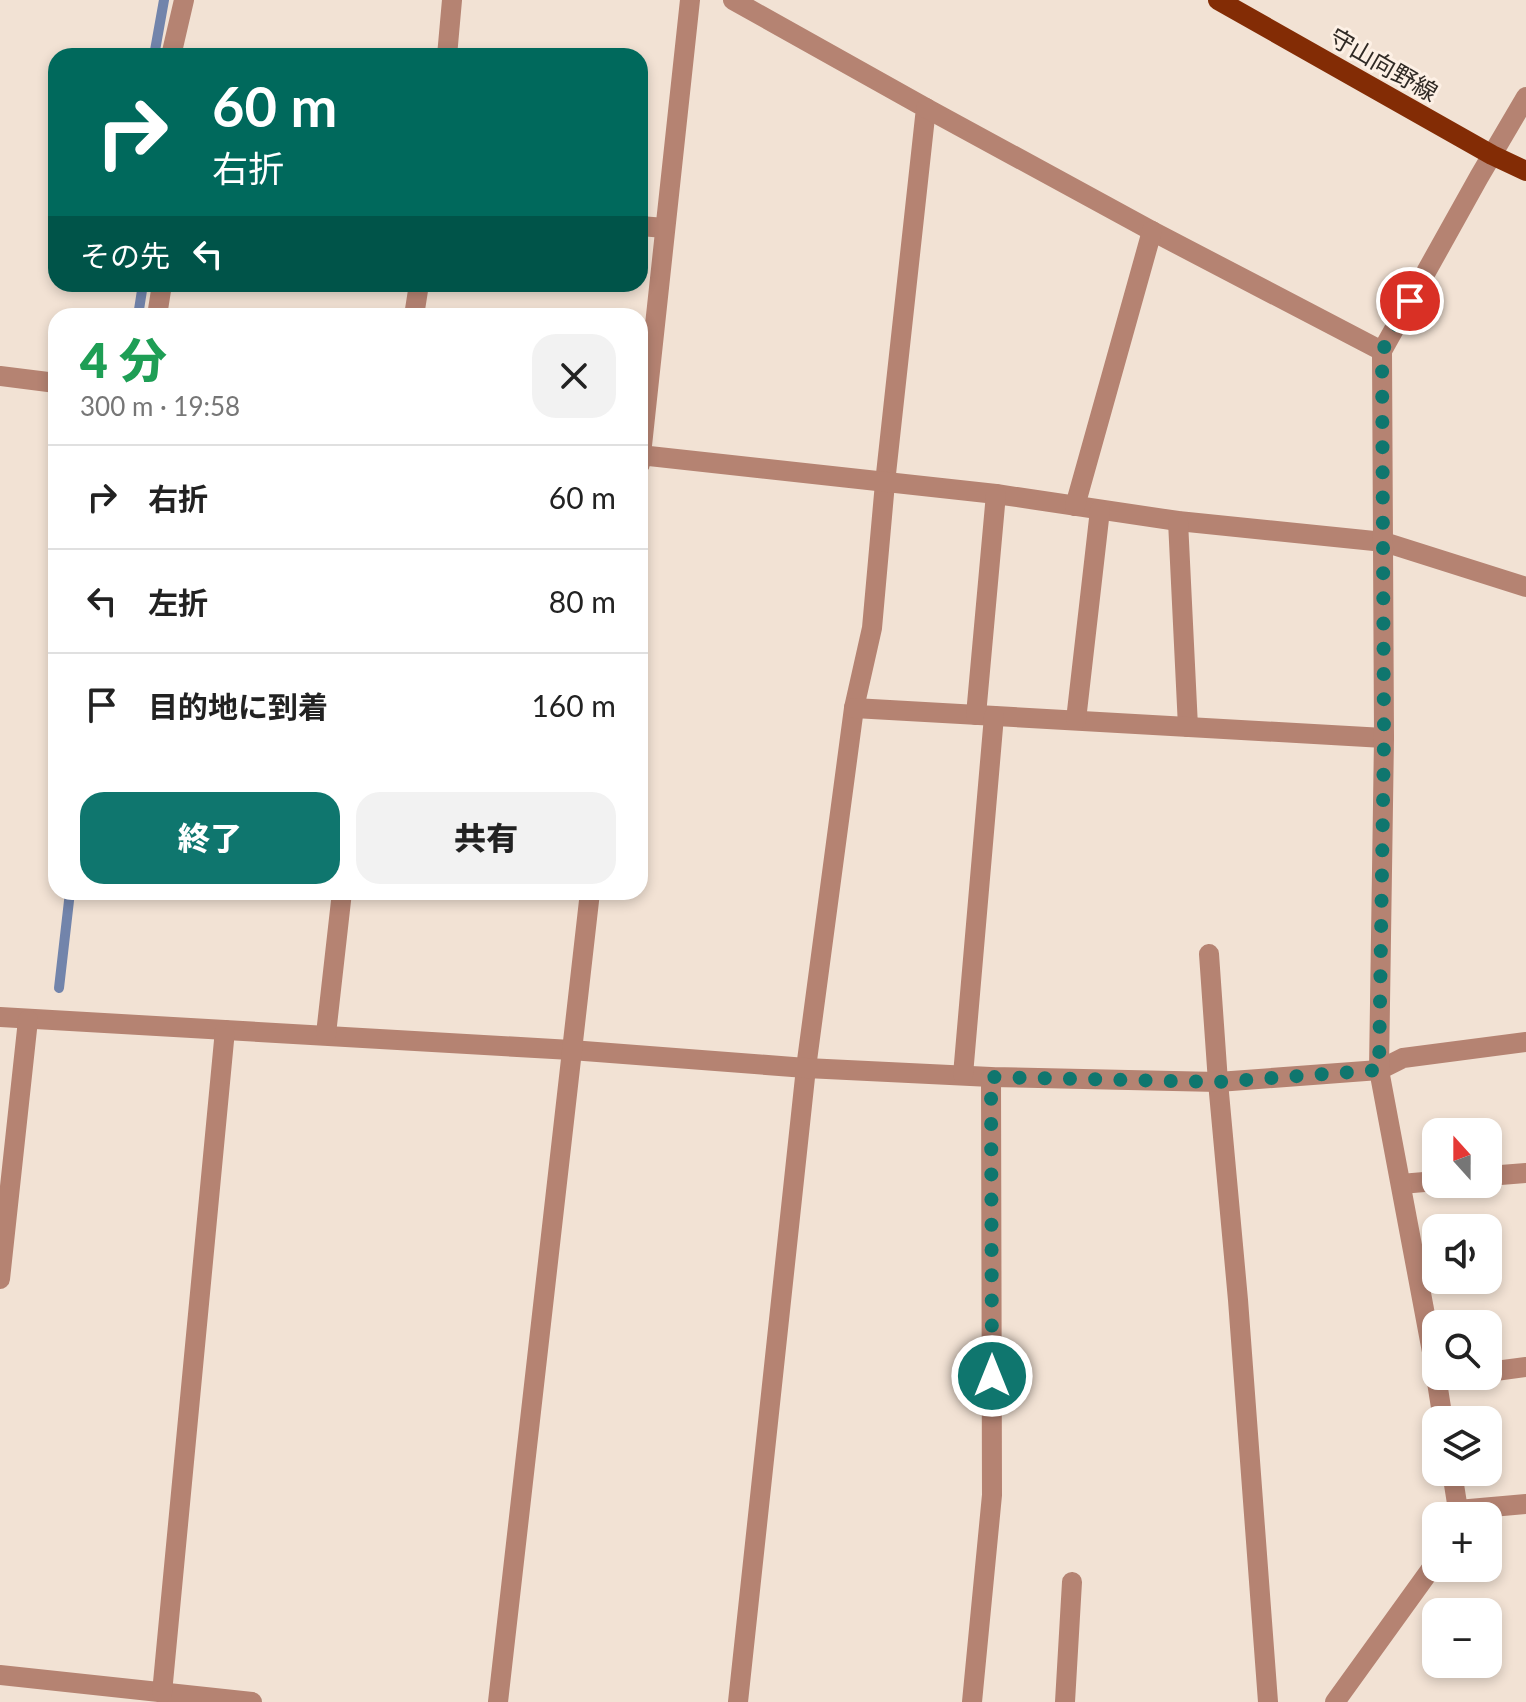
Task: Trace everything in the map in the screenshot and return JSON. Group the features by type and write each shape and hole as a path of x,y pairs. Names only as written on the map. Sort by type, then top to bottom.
{"main road":[{"name":"守山向野線","path":"1218,0 1492,155 1526,171"}],"street":[{"path":"173,48 184,0"},
{"path":"448,48 452,0"},
{"path":"648,382 690,0"},
{"path":"733,0 1152,231 1382,351"},
{"path":"1427,1310 1379,1070 1384,738 1382,351 1526,97"},
{"path":"738,1702 806,1068 854,708 872,628 926,108"},
{"path":"648,227 665,228"},
{"path":"1075,506 1152,231"},
{"path":"0,376 48,382"},
{"path":"648,456 996,494 1178,521 1384,542 1526,587"},
{"path":"963,1075 996,494"},
{"path":"1076,720 1100,510"},
{"path":"1178,521 1188,727"},
{"path":"854,708 1384,738"},
{"path":"326,1034 341,900"},
{"path":"498,1702 589,900"},
{"path":"1209,954 1268,1702"},
{"path":"0,1017 326,1034 806,1068 991,1077 1218,1082 1379,1070 1403,1058 1526,1042"},
{"path":"0,1279 28,1020"},
{"path":"162,1693 225,1030"},
{"path":"972,1702 992,1495 991,1077"},
{"path":"1502,1175 1526,1173"},
{"path":"1401,1184 1422,1182"},
{"path":"1502,1370 1526,1367"},
{"path":"1502,1507 1526,1504"},
{"path":"1335,1702 1422,1581"},
{"path":"1065,1702 1072,1582"},
{"path":"0,1675 252,1702"}],"waterway":[{"path":"155,48 164,0"},
{"path":"139,308 142,292"},
{"path":"59,988 69,900"}],"route":[{"path":"992,1376 991,1077 1218,1082 1379,1070 1384,738 1382,351 1410,301"}]}
